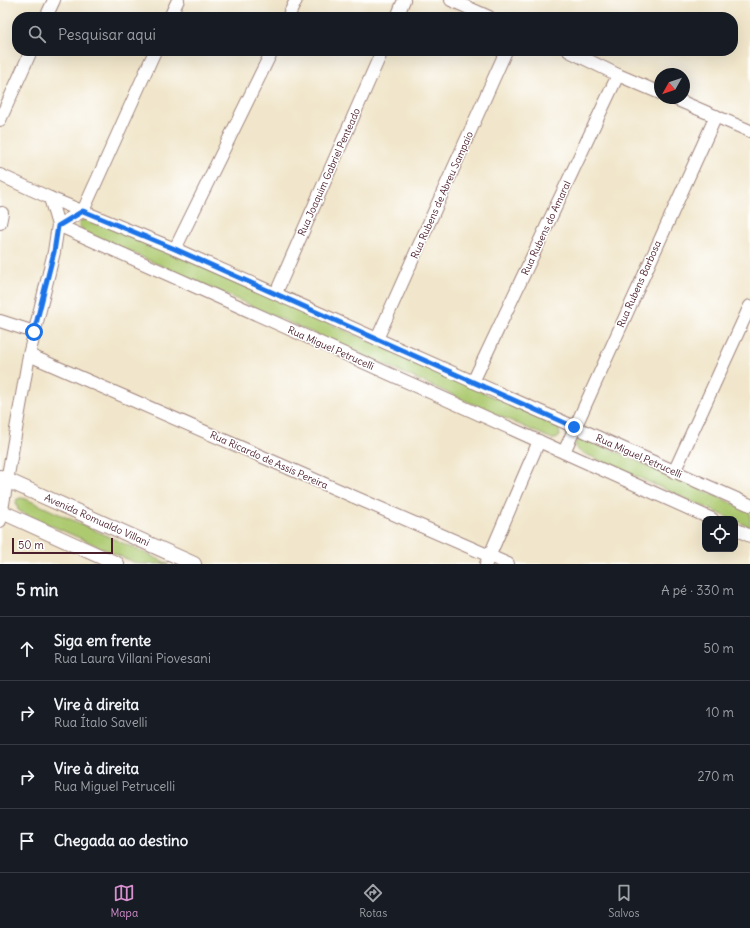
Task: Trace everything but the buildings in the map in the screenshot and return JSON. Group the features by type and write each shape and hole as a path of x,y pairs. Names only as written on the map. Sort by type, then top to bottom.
{"street":[{"path":"48,12 54,0"},
{"path":"172,12 178,0"},
{"path":"290,12 296,0"},
{"path":"399,12 404,0"},
{"path":"456,1 479,12"},
{"path":"0,120 29,56"},
{"path":"58,226 83,211 153,56"},
{"path":"175,249 270,56"},
{"name":"Rua Joaquim Gabriel Penteado","path":"276,294 380,56"},
{"name":"Rua Rubens de Abreu Sampaio","path":"377,339 504,56"},
{"path":"579,56 618,75 654,90"},
{"name":"Rua Rubens do Amaral","path":"473,382 618,75"},
{"path":"687,104 750,131"},
{"name":"Rua Rubens Barbosa","path":"564,452 716,116"},
{"name":"Rua Miguel Petrucelli","path":"0,175 50,198 175,249 750,506"},
{"path":"50,198 58,226 54,252 34,332 4,478 1,515 117,564"},
{"name":"Rua Miguel Petrucelli","path":"58,226 705,516"},
{"path":"674,472 750,306"},
{"path":"0,321 34,332"},
{"name":"Rua Ricardo de Assis Pereira","path":"29,356 487,560 508,564"},
{"path":"487,560 539,441"},
{"name":"Avenida Romualdo Villani","path":"4,478 194,564"},
{"path":"738,530 750,536"}],"green space":[{"path":"90,216 556,425 559,429 560,436 556,439 552,439 83,231 79,225 80,222"},
{"path":"583,437 750,511 750,527 738,521 738,516 725,516 581,452 577,449 575,443 579,438"},
{"path":"21,498 169,564 138,564 21,512 18,510 16,502 17,499"}],"route":[{"path":"34,332 54,252 58,226 83,211 175,249 574,427"}]}
